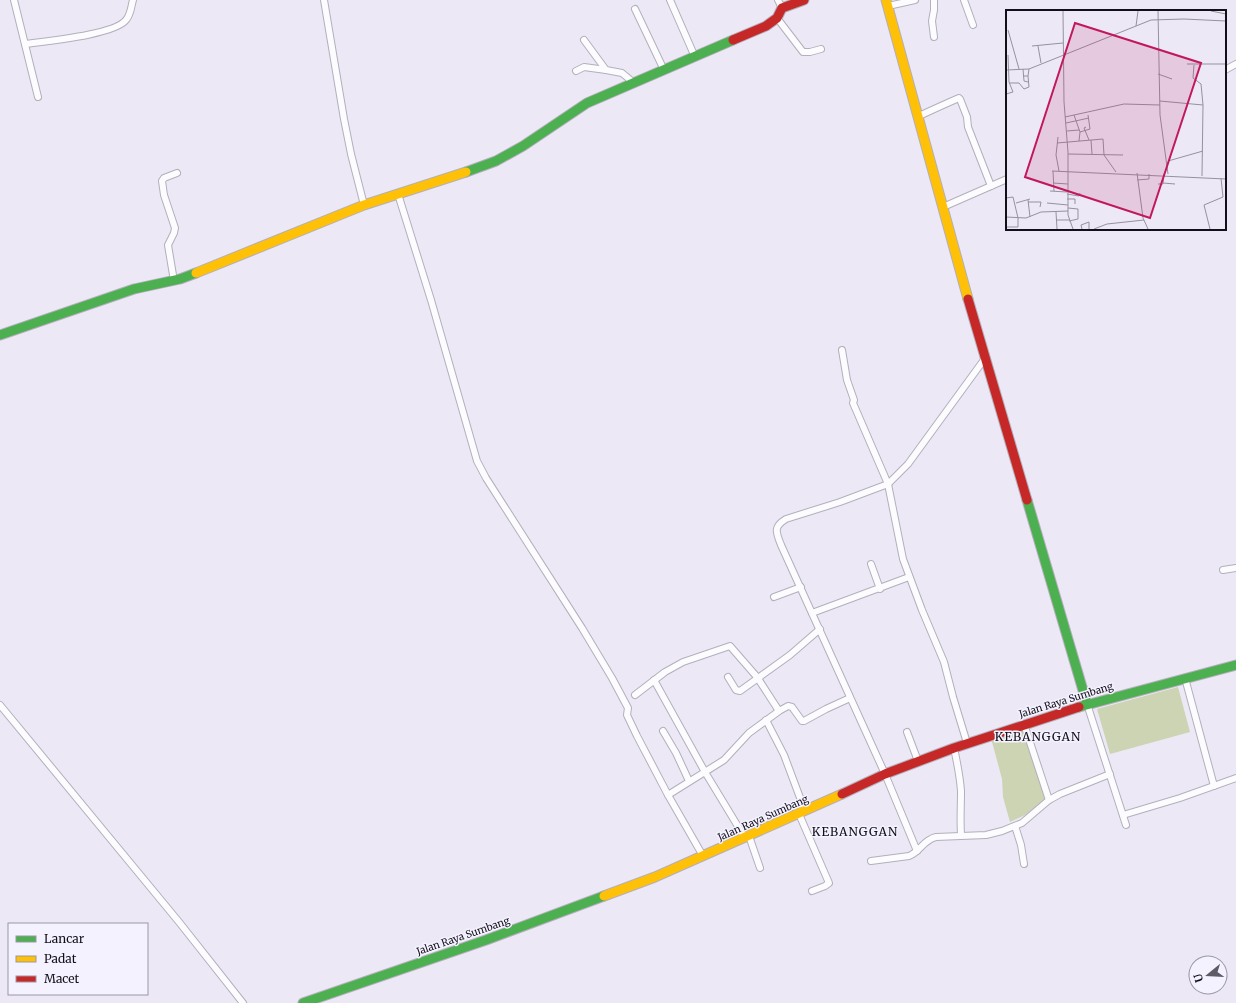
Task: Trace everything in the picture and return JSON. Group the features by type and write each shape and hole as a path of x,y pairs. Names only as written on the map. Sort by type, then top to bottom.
{"street":[{"path":"14,0 38,97"},
{"path":"25,44 86,35 112,28 125,21 131,12 133,0"},
{"path":"324,0 350,154 364,205"},
{"path":"670,0 695,57"},
{"path":"0,335 134,289 174,281 261,248 364,205 468,172 523,146 587,103 766,26 777,18 780,4 804,0"},
{"path":"915,0 887,3 955,252 1034,526 1087,704 1126,825"},
{"path":"934,0 932,21 934,37"},
{"path":"964,0 973,25"},
{"path":"635,9 664,70"},
{"path":"777,18 803,52 821,49"},
{"path":"584,40 606,70"},
{"path":"1226,69 1236,64"},
{"path":"576,71 584,67 622,73 634,83"},
{"path":"919,116 959,98 991,186"},
{"path":"174,281 168,245 175,228 164,195 162,181 164,178 177,173"},
{"path":"943,207 1006,179"},
{"path":"398,194 431,300 475,455 486,478 586,635 628,708 628,715 633,728 668,795 703,856"},
{"path":"842,350 847,380 854,400 853,403 888,484 903,559 944,662 952,697 967,743"},
{"path":"917,851 885,774 781,545 777,533 778,524 786,519 840,502 888,484 908,464 986,357"},
{"path":"871,564 880,589"},
{"path":"1223,570 1236,568"},
{"path":"812,613 909,577"},
{"path":"774,597 801,587"},
{"path":"728,677 738,691 790,656 820,629"},
{"path":"635,695 665,672 683,662 730,646 758,678 779,711"},
{"name":"Jalan Raya Sumbang","path":"302,1003 479,942 655,877 802,813 885,774 967,743 1087,704 1236,665"},
{"path":"1185,678 1214,786"},
{"path":"654,680 705,772 747,837 760,868"},
{"path":"668,795 724,760 749,733 788,706 792,707 802,721 804,721 850,698"},
{"path":"0,705 243,1003"},
{"path":"766,720 784,755 802,813 829,883 826,886 812,891"},
{"path":"1024,724 1049,800"},
{"path":"663,731 676,753 689,781"},
{"path":"907,732 918,761"},
{"path":"954,748 961,792 961,835"},
{"path":"871,861 914,855 929,839 936,837 986,835 1002,831 1022,823 1049,800 1060,794 1110,774"},
{"path":"1123,815 1236,778"},
{"path":"1015,826 1021,845 1024,864"}],"green space":[{"path":"1178,687 1190,732 1110,754 1097,709"},
{"path":"1024,727 1041,779 1045,800 1025,815 1010,822 1003,797 1002,779 991,738"}],"traffic: fast":[{"path":"466,172 496,161 523,146 587,103 733,40"},
{"path":"0,335 134,289 180,279 196,273"},
{"path":"1027,500 1087,704"},
{"path":"1079,707 1236,665"},
{"path":"303,1003 486,940 604,896"}],"traffic: slow":[{"path":"886,0 968,299"},
{"path":"196,273 364,205 466,172"},
{"path":"604,896 655,877 842,794"}],"traffic: jam":[{"path":"733,40 766,26 777,18 782,8 804,0"},
{"path":"968,299 1027,500"},
{"path":"842,794 885,774 954,748 1079,707"}],"district":[{"name":"KEBANGGAN","path":"1038,736"},
{"name":"KEBANGGAN","path":"855,831"}]}
